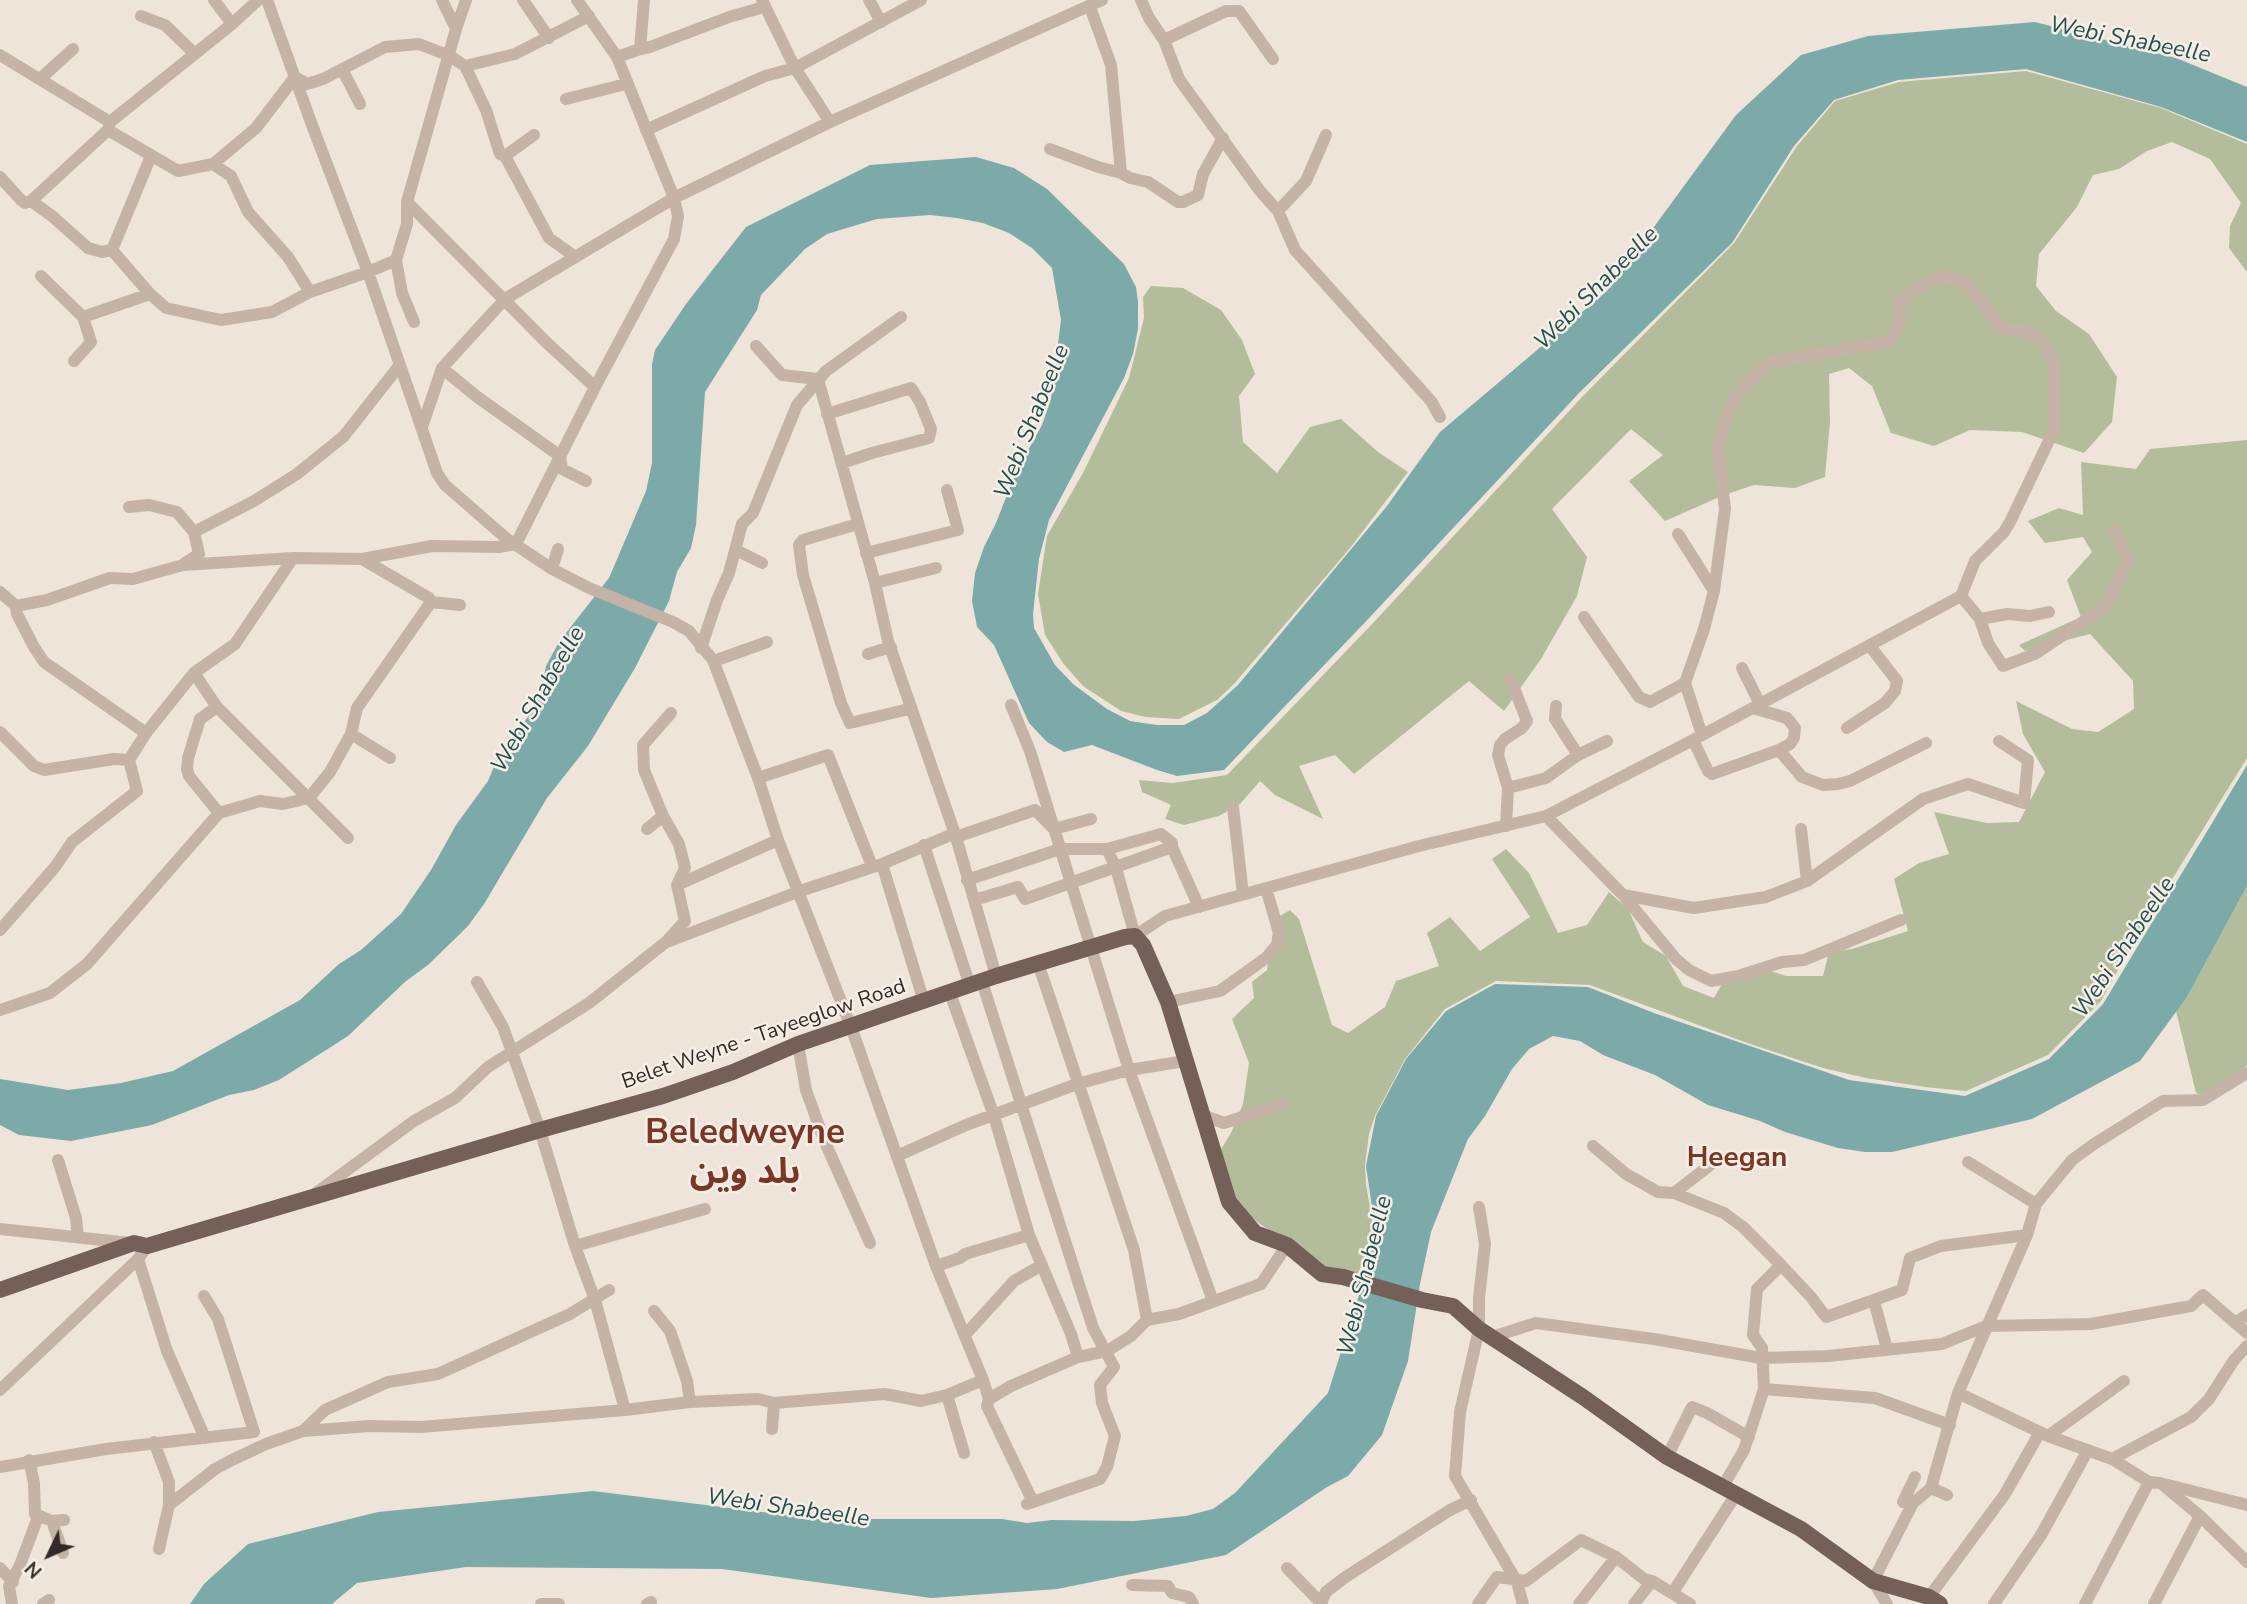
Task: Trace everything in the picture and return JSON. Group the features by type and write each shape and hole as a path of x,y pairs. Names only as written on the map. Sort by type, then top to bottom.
{"main road":[{"name":"Belet Weyne - Tayeeglow Road","path":"0,1290 663,1096 733,1072 798,1044 1038,963 1135,936"},
{"path":"1135,936 1143,945 1168,1002 1229,1202 1255,1233 1287,1245 1322,1274 1453,1306 1485,1333 1583,1397 1667,1457 1801,1529 1873,1581 1934,1601"}],"street":[{"path":"214,0 232,24"},
{"path":"0,177 21,200 25,203 30,201 109,126 258,0"},
{"path":"267,0 368,272 422,427 423,446 445,485 516,544 536,565 552,569 589,588 673,622 689,631 714,661 778,840 851,1027 936,1266 983,1380 989,1399 987,1406 1030,1503 1100,1479 1107,1467 1115,1436 1102,1403 1100,1385 1114,1367 1093,1328 983,982 924,845"},
{"path":"442,0 456,29"},
{"path":"414,322 402,293 396,260 407,224 408,202 466,0"},
{"path":"523,0 549,38"},
{"path":"516,544 674,239 678,216 674,198 617,57 577,0"},
{"path":"640,49 644,0"},
{"path":"869,0 881,22"},
{"path":"646,130 765,76 795,68 921,0"},
{"path":"1141,0 1164,40 1179,79 1260,191 1278,211 1294,250 1431,401 1440,417"},
{"path":"617,57 763,3 795,68 830,122"},
{"path":"422,427 442,368 505,299 674,198 830,122 1096,3 1111,65 1121,173"},
{"path":"1164,40 1226,11 1239,11 1273,59"},
{"path":"141,16 165,25 195,54"},
{"path":"465,66 515,54 589,16"},
{"path":"295,77 307,84 323,79 385,47 419,44 450,56 465,66 486,110 500,153 505,156 549,238 574,256"},
{"path":"40,79 73,49"},
{"path":"0,55 40,79 151,156 178,171 213,164 256,128 295,77"},
{"path":"342,69 360,104"},
{"path":"566,99 626,84"},
{"path":"505,156 534,135"},
{"path":"1278,211 1306,181 1326,135"},
{"path":"1050,149 1130,178 1148,181 1178,202 1183,202 1198,195 1203,174 1223,138"},
{"path":"112,250 151,156"},
{"path":"213,164 231,176 248,212 288,257 310,292"},
{"path":"30,201 52,216 88,248 102,252 112,250"},
{"path":"408,202 547,343 595,387"},
{"path":"112,250 150,294 166,308 190,308 222,320 272,312 310,292 396,260"},
{"path":"1107,849 1116,868 1135,936 1165,916 1419,846 1546,816 1698,737 1756,706 1870,646 1961,596 1975,561 2004,532 2010,522 2054,430 2054,362 2042,340 2026,331 2003,329 1965,282 1942,275 1913,290 1899,304 1900,323 1889,342 1771,362 1751,379 1731,404 1718,448 1725,509 1714,591 1685,683 1698,737 1708,771 1712,774 1779,750 1790,744 1794,738 1795,728 1787,718 1756,706 1742,668"},
{"path":"41,276 83,317 91,342 74,360"},
{"path":"83,317 150,294"},
{"path":"701,648 743,524 753,513 797,405 818,379 901,317"},
{"path":"756,346 782,375 818,379"},
{"path":"194,532 254,501 297,474 344,436 399,366"},
{"path":"442,368 476,396 560,456 562,469 586,481"},
{"path":"818,379 875,583 888,641 974,900 983,982"},
{"path":"827,414 911,388 920,402 930,429 929,438 842,463"},
{"path":"866,553 958,530 947,490"},
{"path":"129,507 149,505 177,512 194,532 199,554 183,565"},
{"path":"858,524 803,540 799,545 803,575 841,704 850,723 909,709"},
{"path":"1961,596 1980,619 1988,643 2003,666 2043,650 2102,609 2109,600 2128,561 2115,531"},
{"path":"1678,534 1714,591"},
{"path":"16,606 47,600 110,578 133,579 183,565 293,558 362,559 432,546 499,547 516,544"},
{"path":"552,569 558,549"},
{"path":"736,550 762,563"},
{"path":"0,930 72,842 137,791 128,760 146,733 194,673 235,644 293,558"},
{"path":"362,559 429,598 431,602 460,605"},
{"path":"875,583 936,568"},
{"path":"0,592 16,606 17,614 44,662 146,733"},
{"path":"0,1010 50,993 87,964 219,813 260,801 283,804 309,798 330,772 351,734 357,708 431,602"},
{"path":"1980,619 2007,614 2030,616 2049,612"},
{"path":"1584,617 1639,697 1650,702 1685,683"},
{"path":"714,661 767,642"},
{"path":"1847,728 1885,703 1895,691 1897,681 1870,646"},
{"path":"868,654 891,647"},
{"path":"194,673 218,708 348,838"},
{"path":"1506,826 1508,788 1498,755 1500,745 1527,721 1510,678"},
{"path":"1011,705 1030,751 1129,1070 1213,1301"},
{"path":"1556,706 1555,719 1578,755"},
{"path":"218,708 200,719 187,769 189,776 219,813"},
{"path":"307,1200 411,1115 455,1098 488,1067 589,1003 666,942 685,921 677,886 685,868 679,844 663,816 644,770 643,746 671,713"},
{"path":"0,732 34,766 44,770 114,759 128,760"},
{"path":"351,734 390,758"},
{"path":"1508,788 1546,778 1578,755 1607,741"},
{"path":"1623,895 1694,908 1766,897 1807,881 1923,799 1968,784 2024,803 2028,760 1999,741"},
{"path":"1779,750 1802,776 1823,785 1850,780 1926,743"},
{"path":"758,778 828,755 877,865 924,1002"},
{"path":"1233,807 1242,894"},
{"path":"666,942 877,865 924,845 1035,810 1054,829"},
{"path":"647,829 663,816"},
{"path":"1546,816 1623,895 1676,959 1689,970 1711,981 1738,976 1782,962 1804,960 1900,920"},
{"path":"1054,829 1091,819"},
{"path":"1801,829 1807,881"},
{"path":"967,880 1060,849 1107,849 1161,834 1172,843 1199,907"},
{"path":"677,886 778,840"},
{"path":"974,900 1018,887 1025,899 1172,848"},
{"path":"1168,1002 1220,991 1266,958 1281,940 1266,888"},
{"path":"1038,963 1134,1250 1147,1320"},
{"path":"477,982 503,1027 540,1130 575,1246 595,1300 625,1410"},
{"path":"950,993 994,1116 1029,1235 1078,1357"},
{"path":"798,1044 806,1090 870,1243"},
{"path":"897,1156 966,1125 1077,1084 1129,1070 1185,1061"},
{"path":"1907,1501 1931,1488 1958,1393 2027,1235 2036,1204 2072,1160 2094,1143 2163,1101 2203,1100 2247,1073"},
{"path":"1202,1115 1224,1123 1282,1104"},
{"path":"1593,1146 1634,1179 1658,1192 1674,1193 1724,1213 1752,1235 1811,1297 1826,1317 1902,1290 1910,1258 1941,1247 2027,1235"},
{"path":"1674,1193 1718,1158"},
{"path":"58,1160 76,1218 78,1237"},
{"path":"1968,1162 2036,1204"},
{"path":"1479,1207 1485,1244 1479,1298 1485,1333 1460,1412 1455,1476 1517,1582 1523,1604"},
{"path":"575,1246 705,1209"},
{"path":"0,1229 78,1237 140,1249"},
{"path":"936,1266 965,1254 1029,1235"},
{"path":"989,1399 1011,1386 1078,1357 1107,1351 1131,1336 1147,1320 1179,1314 1261,1284 1287,1245"},
{"path":"0,1391 140,1249"},
{"path":"140,1249 167,1351 205,1438"},
{"path":"965,1335 1014,1281 1042,1265"},
{"path":"1478,1604 1497,1577 1517,1582 1526,1581 1581,1540 1616,1557 1644,1579 1652,1581 1679,1599 1729,1492 1764,1389 1762,1348 1753,1335 1757,1289 1781,1265"},
{"path":"303,1431 325,1410 388,1382 438,1374 570,1314 609,1290"},
{"path":"1485,1333 1536,1323 1654,1339 1761,1358 1828,1356 1942,1344 1986,1326 2091,1324 2191,1306 2203,1295 2247,1333"},
{"path":"0,1467 29,1460 154,1442 254,1432 218,1319 204,1296"},
{"path":"1874,1301 1887,1349"},
{"path":"654,1311 670,1331 687,1381 690,1402"},
{"path":"2235,1323 2247,1315"},
{"path":"2112,1459 2191,1417 2209,1399 2234,1360 2247,1346"},
{"path":"169,1505 215,1469 266,1444 303,1431 370,1426 421,1427 690,1402 758,1399 775,1403 885,1394 921,1401 947,1395 983,1380"},
{"path":"1934,1601 2044,1434 2124,1381"},
{"path":"1764,1389 1875,1398 1950,1425"},
{"path":"1958,1393 2044,1434 2112,1459 2155,1483 2200,1516 2247,1562"},
{"path":"947,1395 964,1453"},
{"path":"772,1429 775,1403"},
{"path":"1667,1457 1692,1407 1749,1437"},
{"path":"154,1442 169,1482 169,1505 159,1549"},
{"path":"1994,1604 2041,1535 2088,1450"},
{"path":"29,1460 34,1483 34,1514 58,1520 63,1553"},
{"path":"1888,1604 1873,1581 1915,1477"},
{"path":"2155,1483 2247,1505"},
{"path":"2085,1604 2155,1483"},
{"path":"1931,1488 1947,1495"},
{"path":"1287,1569 1322,1603 1326,1592 1344,1578 1450,1510 1471,1500"},
{"path":"2154,1604 2200,1516"},
{"path":"12,1604 9,1586 13,1582 38,1517"},
{"path":"1579,1604 1616,1557"},
{"path":"0,1568 13,1582"},
{"path":"1634,1604 1652,1581"},
{"path":"1132,1585 1168,1586 1172,1593 1189,1597 1193,1604"},
{"path":"541,1604 559,1604"}],"green space":[{"path":"2026,71 2161,108 2247,144 2247,272 2229,248 2230,226 2241,203 2210,159 2172,142 2147,151 2119,169 2093,175 2077,207 2039,254 2036,286 2056,311 2089,334 2117,377 2112,422 2084,453 2022,432 1970,430 1934,446 1891,433 1872,386 1849,368 1829,374 1830,422 1825,477 1795,488 1754,485 1665,521 1629,481 1663,455 1631,429 1552,509 1587,557 1577,596 1541,659 1504,711 1469,681 1354,774 1335,755 1299,766 1323,819 1275,795 1260,781 1240,804 1219,816 1184,825 1165,819 1171,805 1142,792 1139,780 1173,783 1227,775 1375,621 1583,396 1734,243 1797,146 1835,101 1899,82"},
{"path":"1151,286 1183,288 1221,310 1242,340 1255,374 1239,396 1243,442 1277,473 1310,427 1341,419 1378,452 1408,472 1350,548 1234,684 1217,700 1179,719 1145,717 1121,711 1083,686 1063,663 1045,635 1038,594 1047,536 1084,471 1129,378 1144,318 1143,297"},
{"path":"2247,440 2247,758 2134,941 2101,1001 2048,1055 1966,1091 1925,1087 1823,1068 1590,985 1496,981 1445,1009 1405,1059 1375,1116 1369,1134 1365,1165 1372,1220 1358,1275 1324,1269 1232,1204 1216,1157 1231,1133 1243,1104 1249,1063 1232,1019 1254,998 1252,982 1267,970 1275,919 1290,910 1299,919 1332,1025 1348,1033 1385,1007 1396,981 1439,966 1427,933 1450,917 1480,951 1530,917 1492,859 1506,849 1529,873 1558,933 1587,925 1609,892 1628,909 1643,942 1666,956 1683,986 1714,998 1723,982 1767,970 1786,976 1823,976 1829,952 1852,949 1908,931 1894,879 1919,863 1949,854 1934,812 1987,823 2019,822 2045,772 2023,734 2016,701 2072,729 2098,732 2134,709 2133,681 2090,634 2025,651 2019,645 2081,617 2067,580 2092,552 2083,537 2045,543 2028,521 2059,508 2083,515 2081,462 2136,469 2150,449"},
{"path":"2247,886 2247,1065 2240,1073 2205,1096 2196,1093 2176,1011 2187,997"}],"water":[{"name":"Webi Shabeelle","path":"2035,22 2176,58 2247,87 2247,142 2161,107 2026,69 1898,80 1834,100 1794,146 1732,243 1580,392 1224,770 1177,776 1092,745 1064,752 1047,742 1029,723 994,645 977,627 972,601 975,573 1016,472 1042,425 1051,399 1061,320 1052,268 1032,248 1009,233 983,223 957,218 930,215 877,219 827,234 805,249 761,295 757,310 705,392 696,525 691,548 677,572 669,601 635,668 588,746 547,798 468,926 348,1036 279,1080 254,1090 229,1095 152,1125 71,1141 19,1135 0,1125 0,1079 68,1090 121,1083 173,1071 300,1000 339,964 361,950 401,914 431,870 456,825 488,781 498,757 530,714 541,691 546,666 559,642 609,578 646,491 652,463 652,364 655,350 686,304 746,227 870,165 976,157 1014,168 1047,189 1124,264 1136,287 1138,302 1138,329 1133,354 1124,378 1049,520 1039,559 1034,628 1055,665 1073,684 1107,709 1130,721 1184,725 1207,713 1238,685 1387,506 1440,432 1607,291 1736,115 1801,55 1868,36"},
{"name":"Webi Shabeelle","path":"2247,765 2247,886 2187,997 2140,1061 2032,1119 1892,1152 1865,1152 1838,1148 1708,1105 1655,1075 1603,1055 1580,1041 1553,1036 1529,1049 1512,1069 1485,1116 1468,1139 1431,1232 1408,1361 1382,1435 1348,1476 1327,1487 1226,1555 1057,1589 931,1598 722,1569 466,1567 357,1583 332,1604 190,1604 204,1584 248,1544 378,1512 593,1491 818,1519 1002,1519 1027,1523 1052,1520 1134,1521 1186,1516 1213,1509 1235,1493 1328,1393 1370,1260 1375,1228 1366,1166 1376,1116 1406,1059 1446,1011 1495,984 1588,987 1654,1013 1849,1080 1965,1096 2049,1059 2103,1004"}],"district":[{"name":"Beledweyne بلد وين","path":"745,1155"},
{"name":"Heegan","path":"1737,1159"}]}
